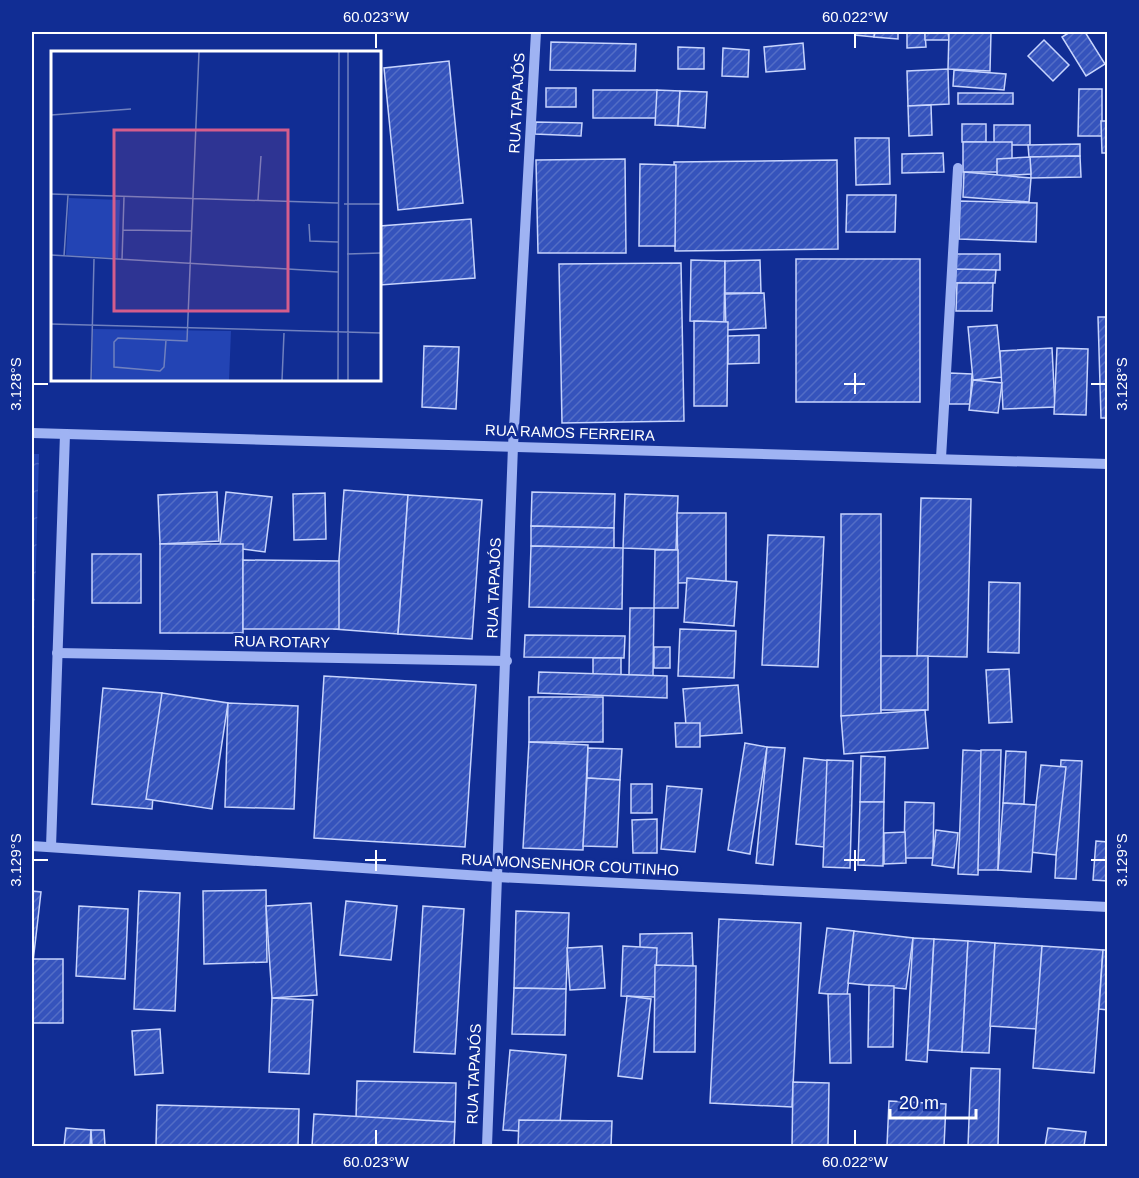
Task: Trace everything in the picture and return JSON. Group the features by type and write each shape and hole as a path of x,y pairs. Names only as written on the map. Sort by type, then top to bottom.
{"street":[{"name":"RUA TAPAJÓS","path":"487,1146 507,661 513,446 536,32"},
{"path":"941,458 958,168"},
{"name":"RUA RAMOS FERREIRA","path":"32,433 1107,464"},
{"path":"51,847 65,434"},
{"name":"RUA ROTARY","path":"57,653 507,661"},
{"name":"RUA MONSENHOR COUTINHO","path":"32,846 497,877 1107,907"}],"green space":[{"path":"32,454 39,454 32,709"}],"building":[{"path":"856,32 875,32 874,37 855,35"},
{"path":"875,32 898,32 898,39 874,37"},
{"path":"907,32 925,32 926,47 907,48"},
{"path":"925,32 948,32 949,40 925,40"},
{"path":"949,32 991,32 990,71 948,69"},
{"path":"1070,32 1085,32 1105,64 1086,76 1062,37"},
{"path":"1044,40 1069,65 1053,81 1028,56"},
{"path":"551,42 636,44 635,71 550,70"},
{"path":"803,43 805,69 766,72 764,47"},
{"path":"678,47 704,48 704,69 678,69"},
{"path":"723,48 749,50 748,77 722,76"},
{"path":"449,61 463,203 398,210 384,68"},
{"path":"948,69 949,104 908,106 907,71"},
{"path":"954,70 1006,74 1004,90 953,86"},
{"path":"546,88 576,88 576,107 546,107"},
{"path":"1079,89 1102,89 1102,136 1078,136"},
{"path":"593,90 657,90 657,118 593,118"},
{"path":"657,90 680,91 678,126 655,125"},
{"path":"680,91 707,92 705,128 678,126"},
{"path":"958,93 1013,93 1013,104 958,104"},
{"path":"931,105 932,135 909,136 908,106"},
{"path":"1101,121 1108,121 1108,153 1102,153"},
{"path":"536,122 582,123 581,136 535,134"},
{"path":"962,124 986,124 986,142 962,142"},
{"path":"994,125 1030,125 1030,145 994,145"},
{"path":"855,138 889,138 890,184 856,185"},
{"path":"963,142 1012,142 1012,172 963,172"},
{"path":"1080,144 1080,156 1029,157 1028,145"},
{"path":"943,153 944,172 902,173 902,154"},
{"path":"1080,156 1081,177 1031,178 1030,157"},
{"path":"1030,157 1031,174 997,176 997,159"},
{"path":"625,159 626,253 538,253 536,160"},
{"path":"837,160 838,249 675,251 674,162"},
{"path":"640,164 676,165 675,246 639,246"},
{"path":"964,172 1031,178 1029,202 963,197"},
{"path":"847,195 896,195 895,232 846,232"},
{"path":"960,201 1037,203 1036,242 959,239"},
{"path":"471,219 475,278 381,285 381,226"},
{"path":"955,254 1000,254 1000,270 955,270"},
{"path":"796,259 920,259 920,402 796,402"},
{"path":"691,260 725,261 724,322 690,321"},
{"path":"760,260 761,293 725,293 725,261"},
{"path":"681,263 684,421 562,423 559,264"},
{"path":"956,269 996,270 995,283 955,283"},
{"path":"957,283 993,283 992,311 956,311"},
{"path":"764,293 766,328 726,330 725,294"},
{"path":"1098,317 1108,317 1108,418 1101,418"},
{"path":"694,321 728,322 727,406 694,406"},
{"path":"997,325 1002,377 973,380 968,327"},
{"path":"759,335 759,363 728,364 728,336"},
{"path":"424,346 459,347 456,409 422,407"},
{"path":"1052,348 1055,407 1003,409 1000,351"},
{"path":"1057,348 1088,349 1086,415 1054,414"},
{"path":"950,373 972,374 970,404 949,404"},
{"path":"973,380 1002,383 998,413 969,410"},
{"path":"344,490 408,495 398,634 334,629"},
{"path":"217,492 219,541 160,544 158,495"},
{"path":"226,492 272,497 265,552 220,546"},
{"path":"532,492 615,494 614,528 531,526"},
{"path":"325,493 326,539 294,540 293,494"},
{"path":"625,494 678,496 676,550 623,548"},
{"path":"408,495 482,500 472,639 398,634"},
{"path":"921,498 971,499 967,657 917,656"},
{"path":"677,513 726,513 726,582 678,583"},
{"path":"841,514 881,514 881,716 841,716"},
{"path":"531,526 614,528 614,548 531,546"},
{"path":"768,535 824,537 818,667 762,665"},
{"path":"160,544 243,544 243,633 160,633"},
{"path":"531,546 623,548 622,609 529,607"},
{"path":"655,550 678,550 678,608 654,608"},
{"path":"92,554 141,554 141,603 92,603"},
{"path":"243,560 339,561 339,629 243,629"},
{"path":"687,578 737,582 734,626 684,622"},
{"path":"989,582 1020,583 1019,653 988,652"},
{"path":"630,608 654,608 653,676 629,675"},
{"path":"680,629 736,631 734,678 678,676"},
{"path":"525,635 625,636 624,658 524,657"},
{"path":"654,647 670,647 670,668 654,668"},
{"path":"881,656 928,656 928,710 881,710"},
{"path":"593,658 621,658 621,675 593,675"},
{"path":"1009,669 1012,722 989,723 986,670"},
{"path":"539,672 667,676 667,698 538,693"},
{"path":"324,676 476,685 465,847 314,838"},
{"path":"738,685 742,733 687,737 683,689"},
{"path":"103,688 162,693 152,809 92,804"},
{"path":"162,693 228,703 212,809 146,799"},
{"path":"529,697 603,697 603,742 529,742"},
{"path":"228,703 298,706 294,809 225,807"},
{"path":"925,710 928,748 844,754 841,716"},
{"path":"675,723 700,723 700,747 676,747"},
{"path":"529,742 588,745 583,850 523,848"},
{"path":"745,743 767,747 750,854 728,850"},
{"path":"767,747 785,748 773,865 756,863"},
{"path":"588,748 622,749 620,780 587,778"},
{"path":"963,750 983,751 978,875 958,874"},
{"path":"981,750 1001,750 998,870 978,870"},
{"path":"1006,751 1026,752 1024,804 1003,803"},
{"path":"861,756 885,757 884,802 860,802"},
{"path":"804,758 832,761 824,847 796,844"},
{"path":"827,760 853,761 850,868 823,867"},
{"path":"1061,760 1082,761 1076,879 1055,878"},
{"path":"1041,765 1066,767 1056,855 1030,852"},
{"path":"587,778 620,780 617,847 583,846"},
{"path":"631,784 652,784 652,813 631,813"},
{"path":"667,786 702,789 695,852 661,849"},
{"path":"860,802 884,802 883,866 858,865"},
{"path":"905,802 934,803 933,858 904,858"},
{"path":"1003,803 1036,805 1031,872 998,870"},
{"path":"657,819 657,853 633,853 632,820"},
{"path":"936,830 958,833 954,868 932,865"},
{"path":"905,832 906,863 884,864 884,833"},
{"path":"1096,841 1108,842 1108,881 1093,880"},
{"path":"266,890 267,962 204,964 203,891"},
{"path":"32,891 41,892 33,962 32,962"},
{"path":"139,891 180,893 175,1011 134,1009"},
{"path":"346,901 397,906 391,960 340,955"},
{"path":"311,903 317,995 272,998 266,906"},
{"path":"79,906 128,909 125,979 76,976"},
{"path":"423,906 464,909 455,1054 414,1052"},
{"path":"516,911 569,913 566,989 514,988"},
{"path":"719,919 801,923 792,1107 710,1103"},
{"path":"827,928 854,931 847,996 819,993"},
{"path":"854,931 913,938 906,989 848,983"},
{"path":"692,933 693,966 640,967 640,934"},
{"path":"913,938 934,939 927,1062 906,1060"},
{"path":"934,939 968,941 962,1052 928,1050"},
{"path":"968,941 995,943 989,1053 962,1052"},
{"path":"995,943 1042,946 1037,1029 990,1026"},
{"path":"602,946 605,988 570,990 567,948"},
{"path":"623,946 657,948 655,997 621,996"},
{"path":"1042,946 1103,950 1094,1073 1033,1068"},
{"path":"1103,950 1108,950 1108,1010 1099,1009"},
{"path":"32,959 63,959 63,1023 32,1023"},
{"path":"655,965 696,966 695,1052 654,1052"},
{"path":"869,985 894,986 893,1047 868,1047"},
{"path":"514,988 566,989 565,1035 512,1034"},
{"path":"828,994 850,994 851,1063 830,1063"},
{"path":"627,996 651,999 642,1079 618,1076"},
{"path":"272,998 313,1000 309,1074 269,1072"},
{"path":"160,1029 163,1073 135,1075 132,1031"},
{"path":"510,1050 566,1055 559,1134 503,1130"},
{"path":"971,1068 1000,1069 998,1146 968,1146"},
{"path":"357,1081 456,1083 455,1122 356,1119"},
{"path":"793,1082 829,1083 828,1146 792,1146"},
{"path":"889,1101 946,1104 944,1146 887,1146"},
{"path":"157,1105 299,1109 298,1146 156,1146"},
{"path":"314,1114 455,1122 454,1146 312,1146"},
{"path":"519,1120 612,1121 611,1146 518,1146"},
{"path":"66,1128 91,1130 90,1146 64,1146"},
{"path":"1048,1128 1086,1132 1084,1146 1045,1146"},
{"path":"91,1130 104,1130 105,1146 92,1146"}]}
